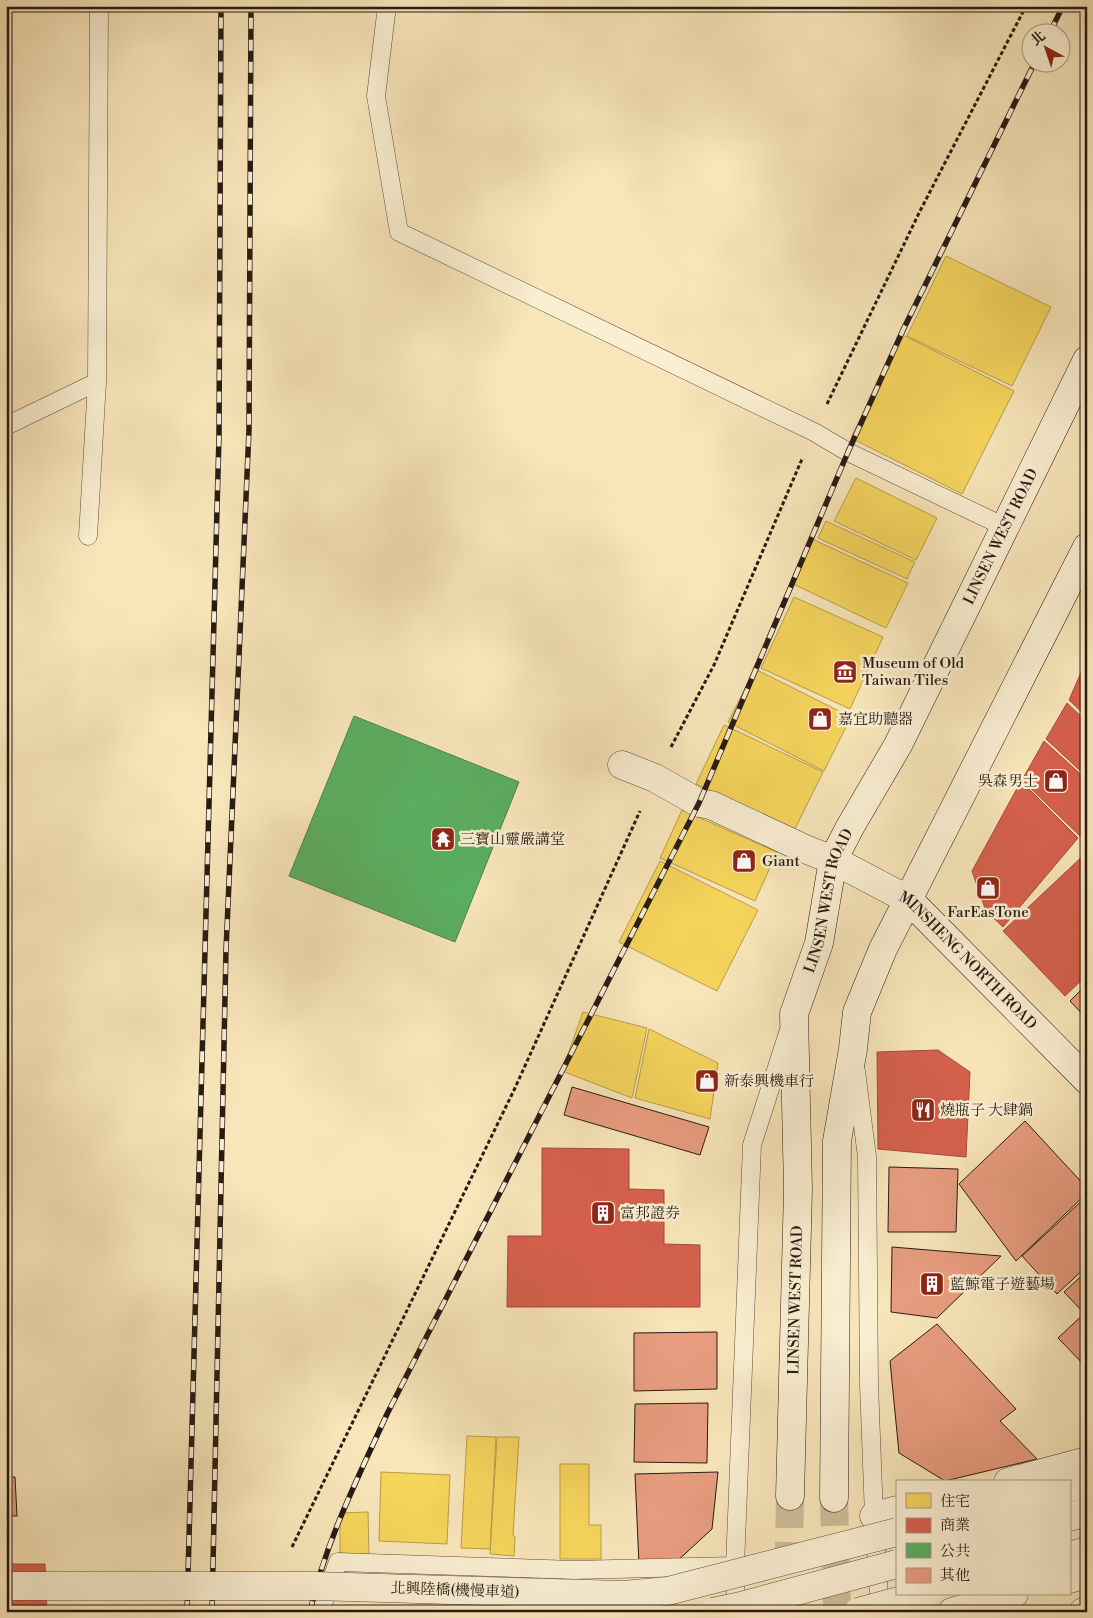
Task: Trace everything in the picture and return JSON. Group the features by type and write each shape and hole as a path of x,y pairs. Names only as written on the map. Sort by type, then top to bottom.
{"main road":[{"name":"LINSEN WEST ROAD","path":"790,1496 798,1189 794,1014 819,943 833,860 898,745 1087,360"},
{"path":"834,1498 837,1141 853,1049 857,1012 883,949 1087,546"},
{"name":"MINSHENG NORTH ROAD","path":"622,764 655,778 699,803 711,805 833,860 909,900 1087,1080"},
{"path":"1016,1480 1087,1462"},
{"path":"1070,1488 1087,1484"},
{"path":"1070,1517 1087,1512"},
{"name":"北興陸橋(機慢車道)","path":"6,1586 314,1586 623,1595 668,1591 896,1532"},
{"path":"1070,1556 1087,1551"},
{"path":"713,1612 896,1564"},
{"path":"1070,1579 1087,1574"},
{"path":"858,1612 917,1596"},
{"path":"952,1612 1007,1596"}],"lane":[{"path":"88,536 97,382 99,6"},
{"path":"387,6 376,96 399,232 814,432 848,452 1004,527"},
{"path":"6,426 97,382"},
{"path":"736,1612 736,1566 752,1145 794,1014"},
{"path":"853,1049 867,1157 870,1384 885,1513 880,1612"},
{"path":"320,1612 338,1562 574,1570 736,1566"}],"building: 住宅":[{"path":"946,256 1051,307 1012,386 907,336"},
{"path":"903,335 1014,391 962,494 851,438"},
{"path":"856,478 937,518 916,560 834,521"},
{"path":"826,521 915,562 907,579 818,538"},
{"path":"812,539 908,583 886,628 791,583"},
{"path":"794,597 883,637 850,709 761,668"},
{"path":"755,669 851,717 824,771 728,722"},
{"path":"724,725 823,772 794,831 696,784"},
{"path":"682,810 777,852 755,901 660,858"},
{"path":"660,861 758,910 717,991 619,942"},
{"path":"583,1012 647,1028 632,1098 562,1071"},
{"path":"649,1029 718,1063 710,1119 635,1098"},
{"path":"467,1436 496,1437 490,1549 461,1548"},
{"path":"497,1437 519,1437 513,1536 515,1536 514,1556 490,1554"},
{"path":"560,1464 589,1464 589,1525 601,1525 601,1559 560,1559"},
{"path":"381,1472 450,1475 447,1544 379,1541"},
{"path":"368,1512 369,1555 340,1555 340,1513"}],"building: 商業":[{"path":"1087,659 1087,717 1069,700"},
{"path":"1067,703 1087,722 1087,777 1046,739"},
{"path":"1044,741 1087,780 1087,837 1084,840 1022,780"},
{"path":"1021,781 1078,838 1003,927 986,911 972,871"},
{"path":"1087,852 1087,975 1065,996 1003,931"},
{"name":"燒瓶子 大肆鍋","path":"938,1050 970,1072 966,1157 878,1149 877,1052"},
{"name":"富邦證券","path":"542,1148 629,1149 629,1189 664,1190 664,1244 700,1245 700,1307 507,1307 508,1236 542,1236"},
{"path":"6,1564 45,1564 47,1612 6,1612"}],"building: 公共":[{"path":"354,716 519,782 455,942 289,876"}],"building: 其他":[{"path":"1087,984 1087,1019 1070,1001"},
{"path":"572,1087 709,1127 700,1155 564,1115"},
{"path":"1025,1121 1087,1188 1087,1193 1016,1261 959,1184"},
{"path":"889,1167 958,1169 956,1232 888,1232"},
{"path":"1087,1196 1087,1266 1057,1294 1022,1256"},
{"name":"藍鯨電子遊藝場","path":"892,1247 1001,1256 937,1318 891,1312"},
{"path":"1087,1271 1087,1308 1083,1312 1064,1292"},
{"path":"1087,1311 1087,1368 1058,1338"},
{"path":"937,1324 1016,1409 1000,1421 1037,1459 943,1480 899,1453 890,1361"},
{"path":"717,1332 717,1389 634,1391 634,1333"},
{"path":"708,1403 707,1463 634,1462 635,1404"},
{"path":"718,1472 712,1529 674,1564 639,1565 635,1474"},
{"path":"6,1477 15,1477 17,1516 6,1516"}],"tunnel":[{"path":"788,1612 790,1496"},
{"path":"834,1498 837,1612"}],"railway":[{"path":"187,1612 219,436 221,6"},
{"path":"212,1612 226,950 249,430 251,6"},
{"path":"1055,22 1063,6"},
{"path":"310,1612 316,1586 333,1535 387,1414 699,803 848,452 904,328 1030,72"}],"place":[{"name":"Museum of Old Taiwan Tiles","path":"845,672"},
{"name":"嘉宜助聽器","path":"820,719"},
{"name":"吳森男士","path":"1056,781"},
{"name":"三寶山靈嚴講堂","path":"443,839"},
{"name":"Giant","path":"744,861"},
{"name":"FarEasTone","path":"988,888"},
{"name":"新泰興機車行","path":"707,1081"},
{"name":"燒瓶子 大肆鍋","path":"923,1110"},
{"name":"富邦證券","path":"603,1213"},
{"name":"藍鯨電子遊藝場","path":"932,1284"}]}
